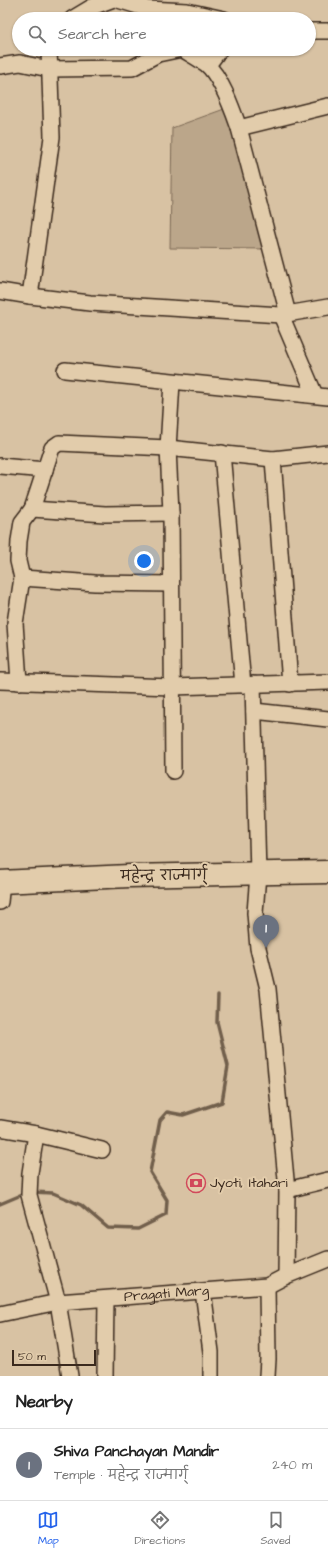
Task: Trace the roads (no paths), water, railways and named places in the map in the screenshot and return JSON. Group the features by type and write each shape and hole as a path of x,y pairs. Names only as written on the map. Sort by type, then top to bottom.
{"highway":[{"name":"महेन्द्र राज्मार्ग्","path":"1,889 129,876 328,872"}],"street":[{"path":"84,12 92,7 111,0"},
{"path":"118,0 148,9 192,12"},
{"path":"316,31 328,31"},
{"path":"30,296 52,137 49,56"},
{"path":"0,66 20,63 50,69 132,68 154,56"},
{"path":"65,370 321,396 285,314 239,128 229,100 208,65 193,56"},
{"path":"208,65 215,56"},
{"path":"239,128 328,106"},
{"path":"2,293 90,303 285,314 328,307"},
{"path":"172,382 168,448 173,771"},
{"path":"18,682 15,623 22,578 18,561 19,541 22,522 32,510 52,448 59,443 168,448 273,459 328,453"},
{"path":"222,453 248,685 254,712 258,874 255,913 258,948 268,989 287,1190 286,1276"},
{"path":"273,459 290,684"},
{"path":"0,466 45,470"},
{"path":"32,510 105,514 170,514"},
{"path":"22,578 94,583 170,584"},
{"path":"0,681 172,687 328,682"},
{"path":"254,712 328,719"},
{"path":"0,1128 36,1134 102,1150"},
{"path":"36,1134 30,1173 29,1195 58,1302 70,1376"},
{"path":"287,1190 328,1180"},
{"name":"Pragati Marg","path":"0,1314 58,1302 267,1286 286,1276 328,1259"},
{"path":"267,1286 267,1376"},
{"path":"203,1291 211,1352 211,1376"},
{"path":"105,1376 106,1299"}],"waterway":[{"path":"32,1192 53,1193 81,1205 108,1228 138,1229 166,1215 167,1200 150,1172 160,1120 167,1112 183,1115 222,1102 228,1066 217,1022 218,995"},
{"path":"0,1204 26,1193"}],"place":[{"name":"Shiva Panchayan Mandir","path":"266,948"},
{"name":"Jyoti, Itahari","path":"196,1183"}]}
